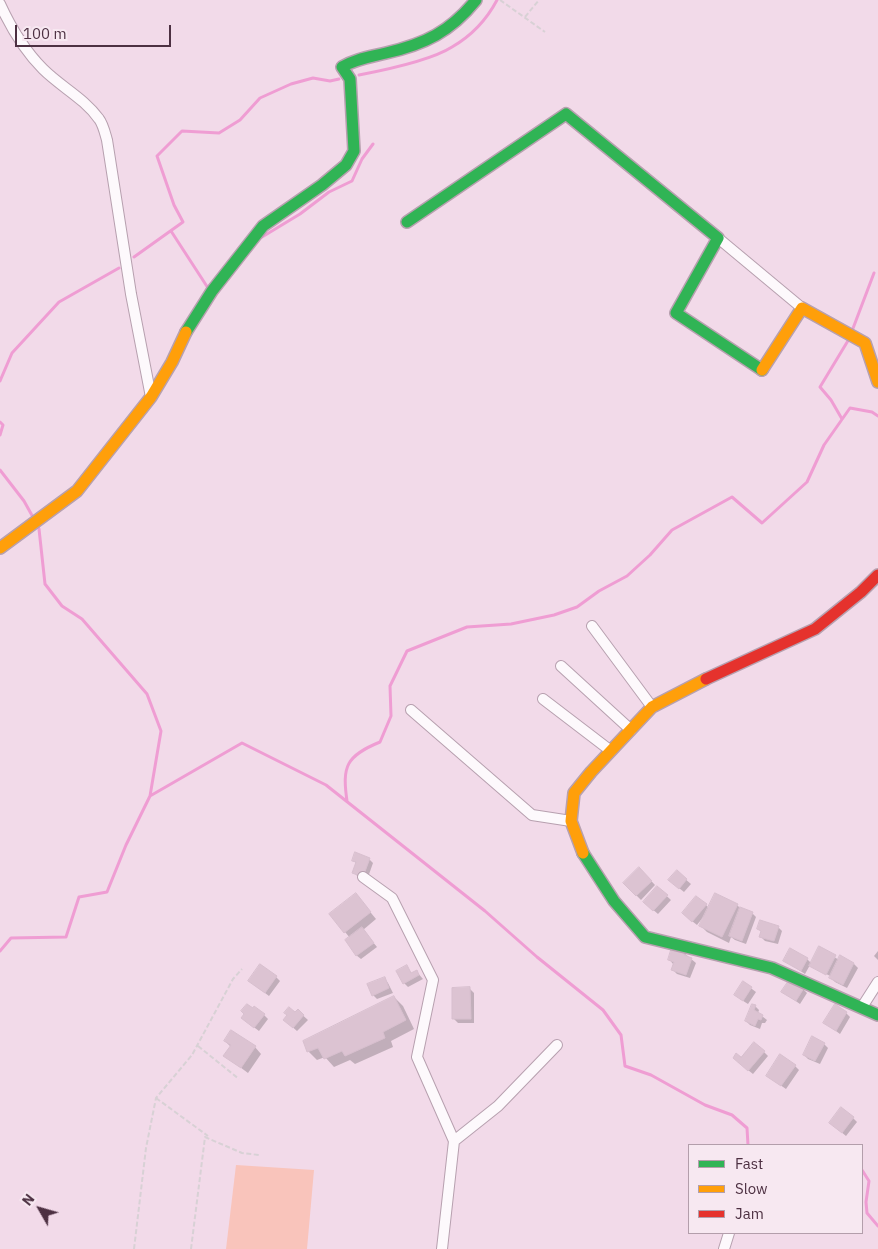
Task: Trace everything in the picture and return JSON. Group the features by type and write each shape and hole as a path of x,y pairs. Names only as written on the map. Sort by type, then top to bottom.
{"street":[{"path":"0,548 77,491 151,397 172,362 194,318 212,291 263,226 322,186 346,165 354,151 350,79 342,67 352,61 425,42 458,22 476,0"},
{"path":"0,4 10,26 36,61 45,71 85,103 100,120 107,140 131,294 151,397"},
{"path":"407,222 566,114 802,308 865,343 878,382"},
{"path":"718,238 676,313 763,370 802,308"},
{"path":"878,574 861,592 815,629 715,675 652,707 574,793 571,821 583,854 614,901 645,937 772,968 878,1015"},
{"path":"592,626 652,707"},
{"path":"561,666 631,730"},
{"path":"543,698 611,751"},
{"path":"411,710 532,815 571,821"},
{"path":"363,877 392,898 433,980 417,1057 454,1141 442,1249"},
{"path":"862,1007 878,982"},
{"path":"454,1141 498,1106 557,1045"},
{"path":"724,1249 729,1234"}],"path":[{"path":"500,0 545,32"},
{"path":"525,18 538,0"},
{"path":"134,1249 146,1148 156,1098 198,1046 233,979 242,969"},
{"path":"198,1046 239,1079"},
{"path":"156,1098 212,1140"},
{"path":"191,1249 206,1137 242,1153 259,1155"}],"shaded area":[{"path":"236,1165 314,1170 307,1249 226,1249"}],"building":[{"path":"355,852 370,858 363,877 352,873 356,862 352,861"},
{"path":"639,867 652,881 636,896 623,883"},
{"path":"677,870 687,879 679,889 668,880"},
{"path":"657,886 668,895 653,911 643,902"},
{"path":"356,893 371,912 344,933 329,914"},
{"path":"715,893 738,904 722,937 699,926"},
{"path":"696,896 707,904 692,922 682,913"},
{"path":"740,907 753,912 742,941 729,936"},
{"path":"760,920 779,926 774,941 759,937 761,931 757,929"},
{"path":"362,927 374,943 356,956 345,940"},
{"path":"819,946 836,955 826,975 809,966"},
{"path":"672,947 685,952 684,955 692,958 686,975 671,970 674,962 668,960"},
{"path":"790,948 808,958 801,971 783,961"},
{"path":"840,955 854,963 843,985 829,978"},
{"path":"260,964 277,976 265,993 248,981"},
{"path":"407,965 411,973 417,970 419,975 403,984 396,971"},
{"path":"385,977 389,988 372,996 367,984"},
{"path":"790,979 804,988 796,1001 781,992"},
{"path":"743,981 752,987 743,1001 734,995"},
{"path":"470,987 471,1019 452,1019 452,988"},
{"path":"394,996 406,1020 383,1032 385,1038 345,1056 342,1051 324,1059 318,1048 307,1052 303,1041"},
{"path":"247,1004 253,1008 254,1006 265,1014 254,1028 241,1018 244,1014 241,1011"},
{"path":"752,1004 756,1005 754,1010 763,1015 761,1020 758,1019 755,1026 745,1021"},
{"path":"835,1004 847,1012 836,1031 823,1023"},
{"path":"289,1007 295,1012 298,1009 304,1015 293,1028 283,1020 287,1015 284,1013"},
{"path":"231,1030 256,1046 241,1068 223,1056 231,1045 224,1041"},
{"path":"812,1036 825,1043 815,1061 803,1055"},
{"path":"754,1042 765,1051 748,1071 733,1058 736,1053 741,1057"},
{"path":"780,1054 796,1065 781,1086 766,1076"},
{"path":"841,1107 854,1117 842,1133 829,1123"}],"waterway":[{"path":"359,75 420,61 443,52 466,38 488,14 497,0"},
{"path":"134,257 183,222 174,205 157,156 182,131 219,133 240,120 260,98 291,84 313,78 330,81 339,79"},
{"path":"262,237 300,214 329,192 352,181 362,159 373,144"},
{"path":"171,231 208,288"},
{"path":"0,381 12,353 59,302 119,268"},
{"path":"852,331 874,273"},
{"path":"842,419 831,400 820,387 849,339"},
{"path":"347,801 346,771 353,758 360,752 380,742 391,716 390,686 407,651 467,627 511,624 554,615 577,607 599,591 627,576 650,555 672,530 732,497 762,523 807,482 824,445 850,408 872,412 878,416"},
{"path":"0,422 3,425 0,435"},
{"path":"0,470 24,501 34,519"},
{"path":"0,951 11,938 66,937 79,897 107,892 126,845 150,796 161,731 147,694 82,619 62,606 45,584 37,524"},
{"path":"150,796 242,743 326,785 485,911 537,957 603,1010 621,1035 625,1066 651,1075 705,1105 732,1115 747,1128 748,1144"},
{"path":"863,1172 869,1181 866,1202 867,1213 878,1226"}],"traffic: fast":[{"path":"186,332 212,291 263,226 322,185 346,165 354,151 350,79 342,67 357,60 425,41 456,21 476,0"},
{"path":"407,222 566,114 718,238 676,313 762,370"},
{"path":"583,853 614,901 645,937 772,968 878,1015"}],"traffic: slow":[{"path":"762,370 802,308 865,343 878,382"},
{"path":"0,548 77,491 151,397 172,362 186,332"},
{"path":"583,853 571,821 574,793 591,772 652,707 706,679"}],"traffic: jam":[{"path":"706,679 815,629 861,592 878,575"}]}
